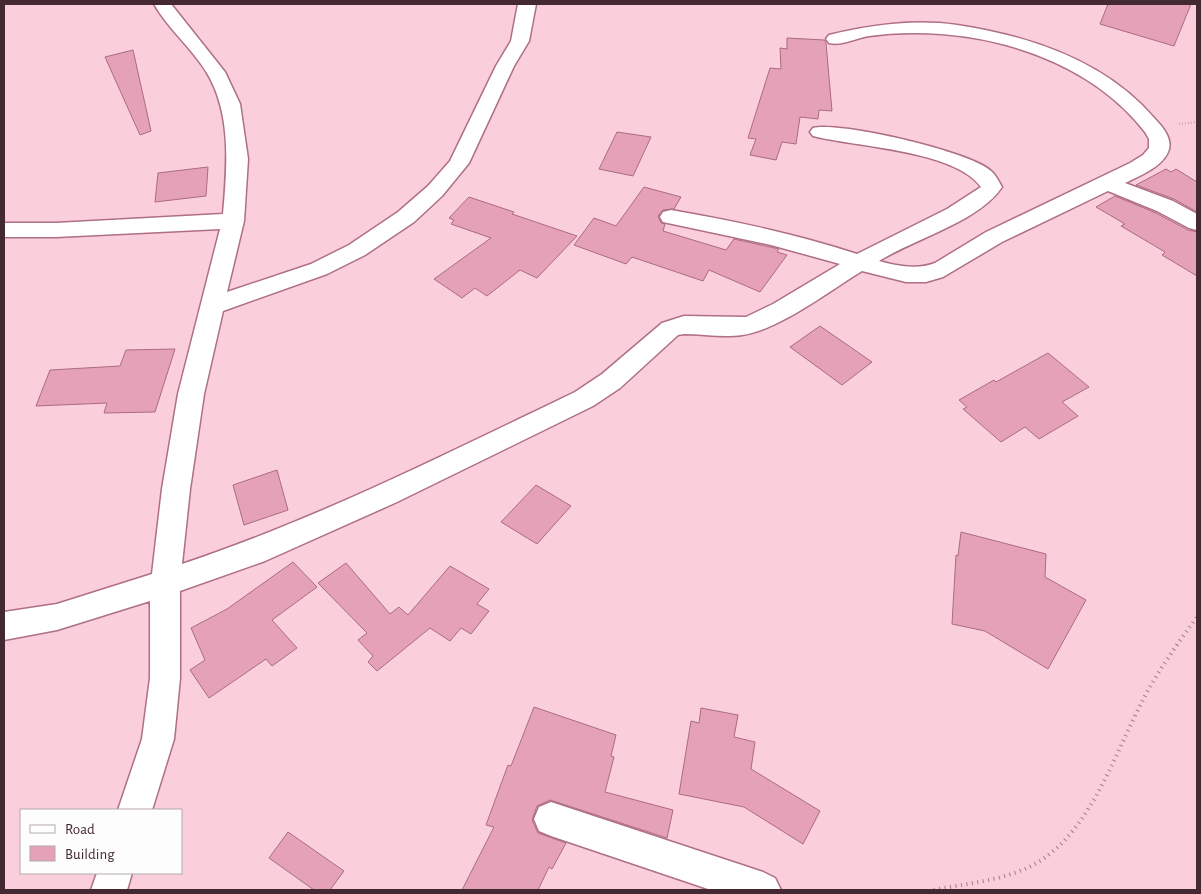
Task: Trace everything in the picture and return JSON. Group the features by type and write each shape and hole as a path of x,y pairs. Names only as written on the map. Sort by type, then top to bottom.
{"street":[{"path":"135,809 158,739 165,678 165,583 176,489 191,394 233,221 238,159 230,104 216,72 162,4"},
{"path":"212,306 319,269 357,250 406,217 435,190 459,163 505,66 520,41 527,4"},
{"path":"671,217 761,234 897,273 917,275 932,273 1010,229 1154,158 1159,152 1160,144 1157,135 1135,106 1113,87 1089,71 1050,54 984,34 908,28 877,28 855,32 835,39"},
{"path":"4,626 57,617 255,552 387,494 584,399 611,381 652,342 670,329 684,325 741,327 752,324 781,310 860,261 975,202 987,194 992,187 990,181 982,173 947,158 909,146 862,137 820,132"},
{"path":"1106,183 1165,206 1197,223"},
{"path":"4,230 56,230 233,221"},
{"path":"551,819 763,890"},
{"path":"108,890 114,874"}],"path":[{"path":"934,890 1019,870 1038,863 1054,852 1073,831 1096,794 1145,696 1197,617"}],"building":[{"path":"1108,4 1191,4 1174,46 1100,24"},
{"path":"787,38 824,40 826,43 832,111 819,110 818,119 800,117 796,144 782,142 776,160 750,155 756,139 748,138 770,68 781,69 780,48 787,49"},
{"path":"133,50 151,131 140,135 105,57"},
{"path":"617,132 651,137 633,176 599,169"},
{"path":"208,167 206,196 155,202 158,173"},
{"path":"1166,169 1171,172 1176,169 1197,182 1197,212 1174,199 1136,185"},
{"path":"644,187 681,197 674,209 663,210 658,216 661,223 665,224 663,231 726,250 734,239 779,249 777,252 787,255 760,292 709,270 703,281 632,257 626,264 574,245 594,218 616,226"},
{"path":"1115,196 1156,213 1188,230 1197,232 1197,276 1162,255 1165,252 1121,226 1125,224 1096,207"},
{"path":"469,197 577,236 537,278 520,270 487,296 475,288 462,298 434,279 491,238 451,224 454,220 449,218"},
{"path":"820,326 872,362 842,385 790,347"},
{"path":"175,349 155,412 104,413 107,403 36,406 50,370 120,366 126,350"},
{"path":"1048,353 1089,387 1062,402 1078,416 1039,439 1025,427 1001,442 963,409 967,407 959,400"},
{"path":"277,470 288,510 244,525 233,485"},
{"path":"536,485 571,506 537,544 501,522"},
{"path":"961,532 1046,554 1045,577 1086,600 1048,669 985,631 952,624 956,555 958,556"},
{"path":"293,562 317,587 272,620 297,648 272,666 266,659 209,698 190,670 205,660 191,628 227,609"},
{"path":"346,563 390,614 399,607 408,615 450,566 489,589 477,604 489,611 471,634 461,628 450,641 430,628 377,671 368,662 373,656 358,640 367,633 318,583"},
{"path":"534,707 616,735 611,756 614,757 605,792 673,810 667,838 550,800 537,806 532,820 538,833 566,843 552,869 549,867 538,890 462,890 494,827 486,825 508,765 511,766"},
{"path":"701,708 738,715 734,737 755,742 751,769 820,811 803,844 744,807 679,794 691,721 699,723"},
{"path":"288,832 344,871 330,890 314,890 269,858"}]}
